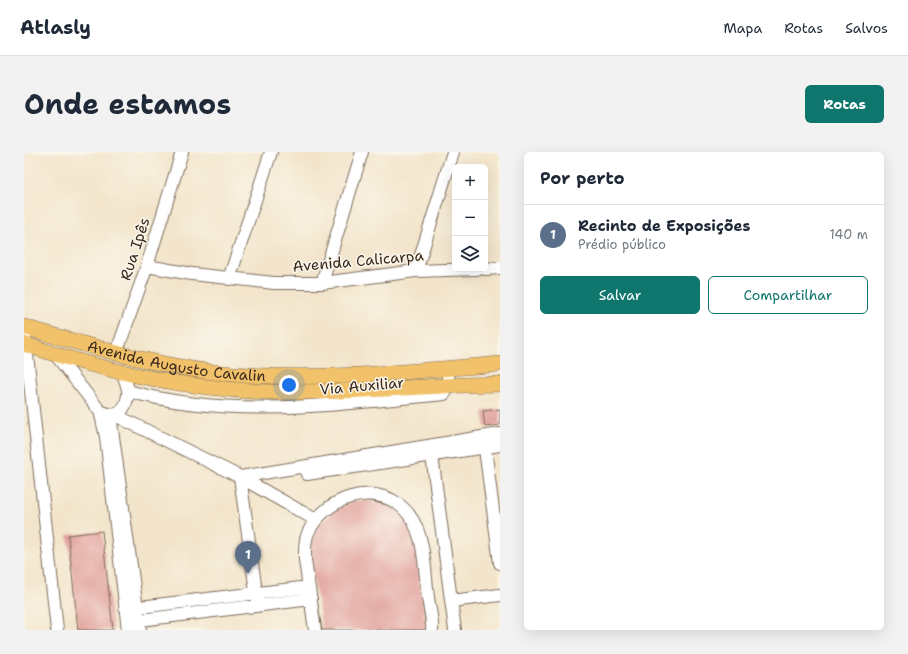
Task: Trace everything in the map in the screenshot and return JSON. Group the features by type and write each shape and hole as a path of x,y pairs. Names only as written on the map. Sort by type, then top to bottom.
{"main road":[{"name":"Avenida Augusto Cavalin","path":"24,327 116,365 184,367 243,374 321,375 500,364"},
{"name":"Avenida Augusto Cavalin","path":"25,344 55,354 116,365 214,387 243,390 322,392 449,385 500,384"},
{"path":"243,374 243,390"}],"street":[{"name":"Rua Ipês","path":"116,365 182,152"},
{"path":"229,279 271,152"},
{"path":"322,283 362,152"},
{"path":"416,271 453,152"},
{"name":"Avenida Calicarpa","path":"147,266 229,279 274,283 322,283 416,271 452,270"},
{"path":"488,269 500,268"},
{"path":"24,327 57,630"},
{"path":"55,354 109,413 316,520"},
{"path":"109,413 120,412 124,406 128,391 116,365"},
{"path":"447,368 449,385"},
{"name":"Via Auxiliar","path":"128,391 162,400 189,404 268,408 304,407 444,394 449,385"},
{"path":"109,413 140,625"},
{"path":"109,413 106,437 127,626 140,625 184,615 310,599"},
{"path":"243,482 484,442 500,434"},
{"path":"484,442 500,445"},
{"path":"484,442 500,562"},
{"path":"431,450 455,630"},
{"path":"243,482 258,606"},
{"path":"315,630 310,599 305,548 308,534 316,520 332,506 357,495 370,495 390,500 402,507 416,526 421,542 432,630"},
{"path":"426,578 448,574"},
{"path":"125,609 309,587"},
{"path":"451,601 500,595"},
{"path":"182,602 184,615"}],"building":[{"path":"500,409 500,425 485,427 483,411"},
{"path":"364,500 388,505 399,512 408,522 416,542 426,630 322,630 310,559 311,540 320,523 335,511 353,501"},
{"path":"102,531 113,630 78,630 68,535"}],"place":[{"name":"Recinto de Exposições","path":"248,574"}]}
